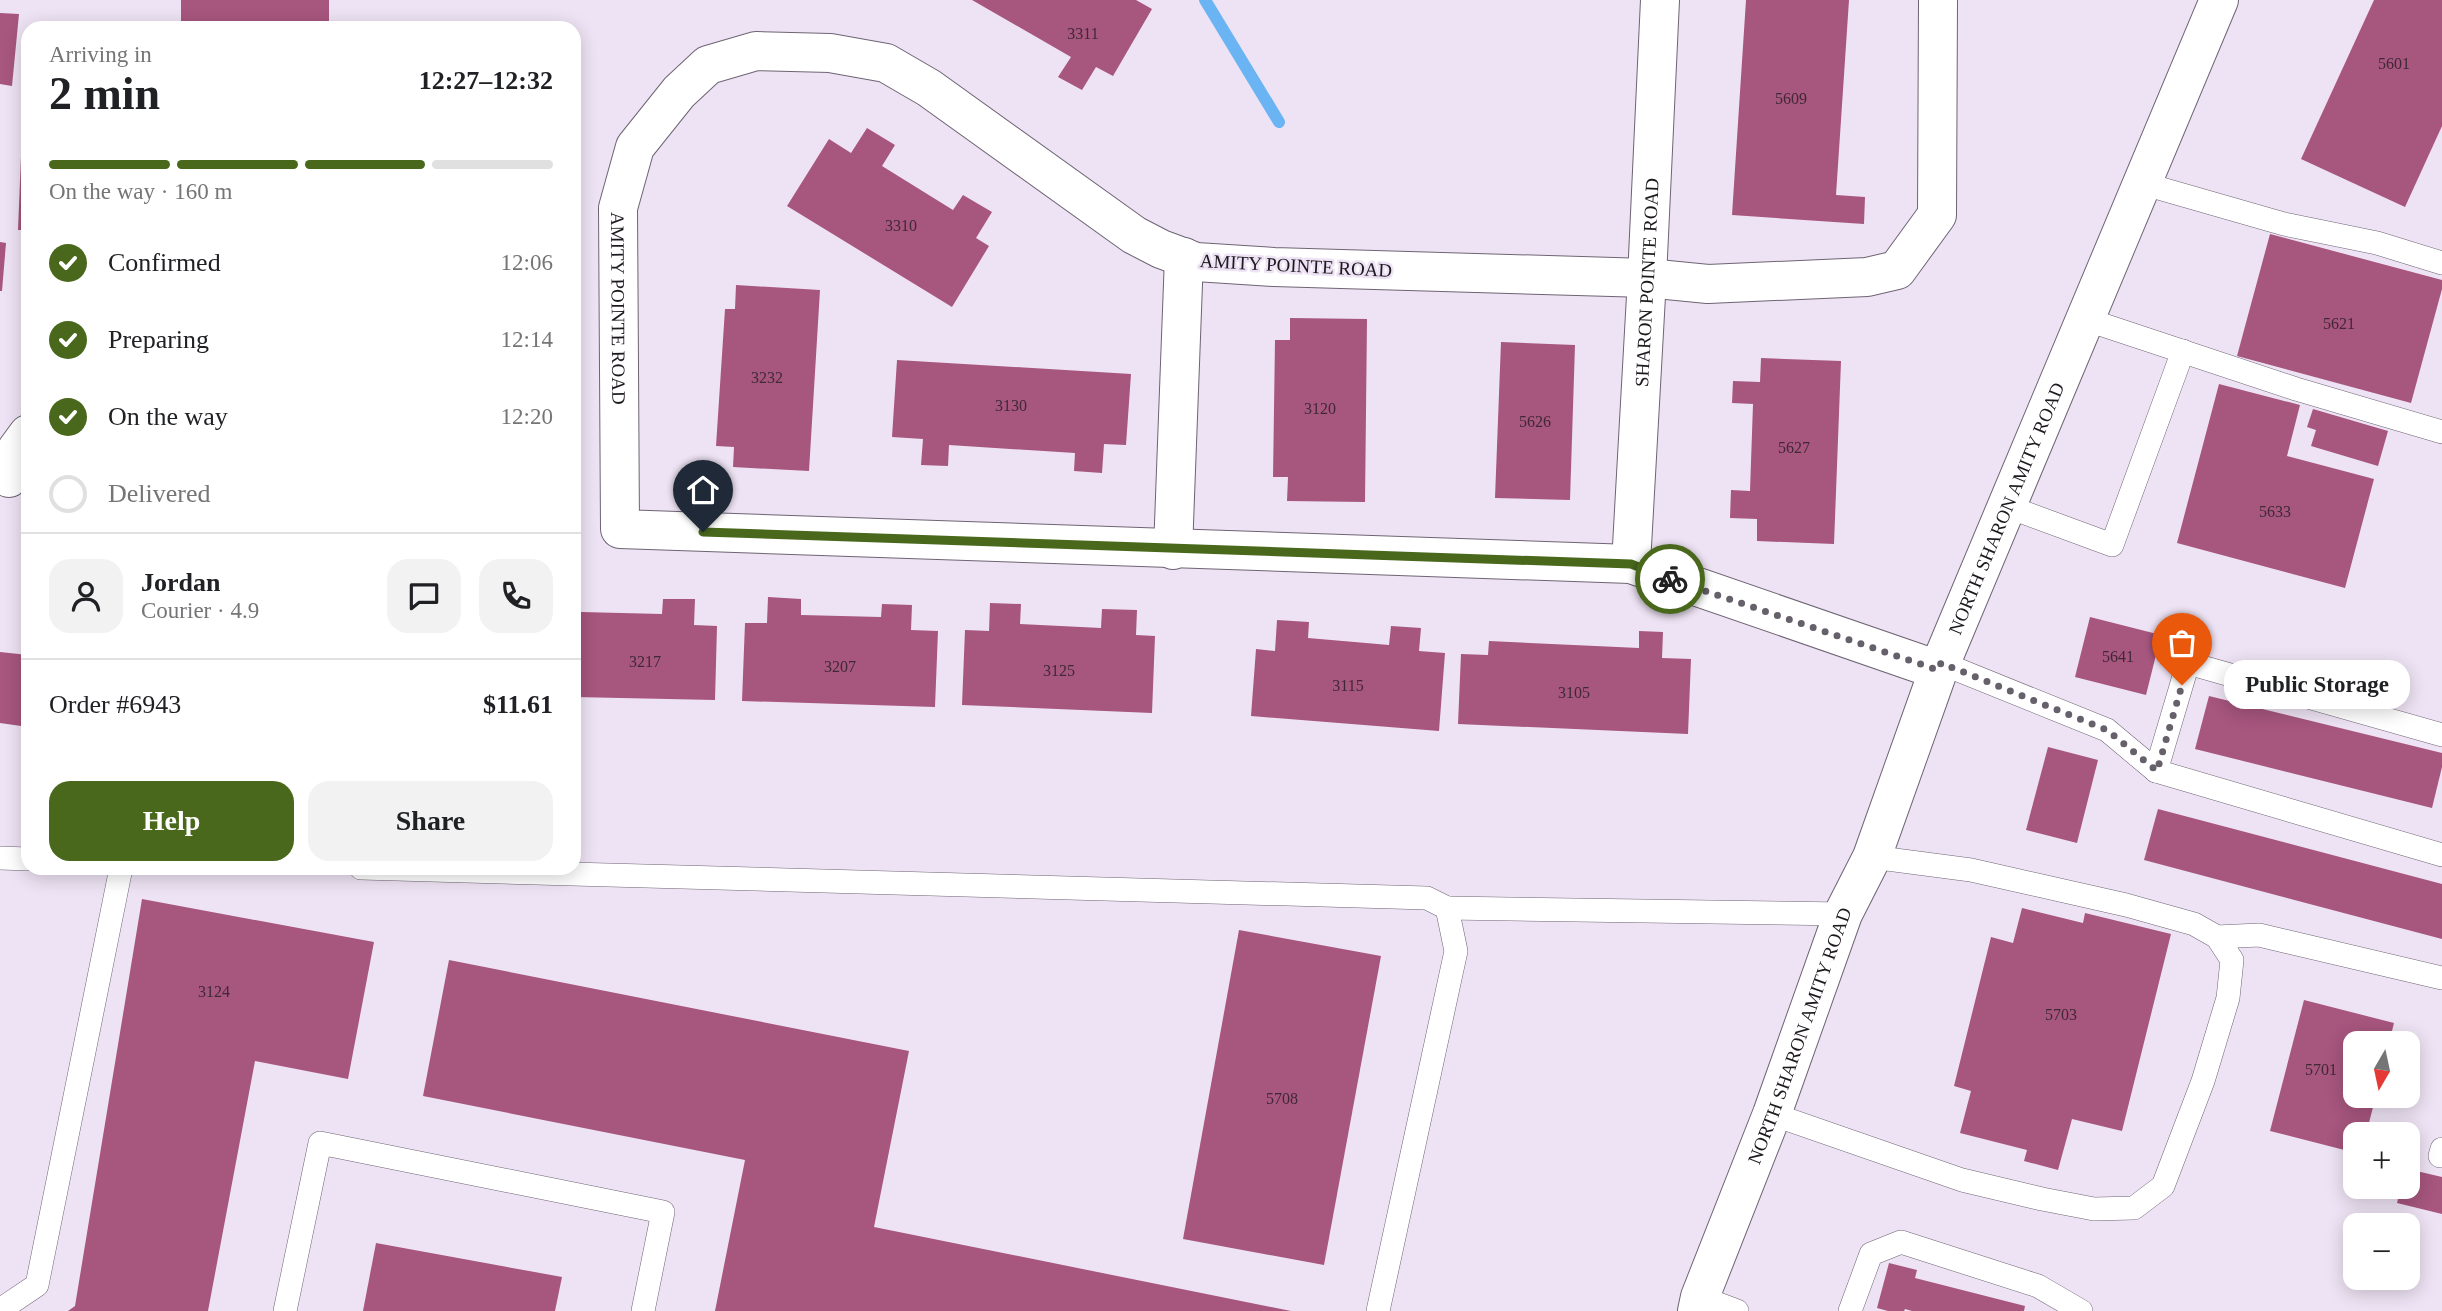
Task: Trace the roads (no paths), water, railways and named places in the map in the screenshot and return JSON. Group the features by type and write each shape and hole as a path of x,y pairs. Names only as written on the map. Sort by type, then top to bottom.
{"street":[{"name":"SHARON POINTE ROAD","path":"1631,564 1660,0"},
{"name":"AMITY POINTE ROAD","path":"1938,0 1937,215 1897,270 1867,277 1707,284 1647,278 1275,267 1196,262 1134,235 929,88 886,63 830,53 755,51 708,65 679,92 635,147 618,208 620,529 1631,564 1939,666"},
{"name":"NORTH SHARON AMITY ROAD","path":"1696,1306 1772,1114 1843,914 1872,857 1939,666 2219,0"},
{"path":"1173,550 1184,257"},
{"path":"12,485 17,449 21,444"}],"lane":[{"path":"2141,183 2284,224 2377,243 2442,263"},
{"path":"2085,319 2296,389 2442,432"},
{"path":"2006,506 2112,545 2183,351"},
{"path":"2157,771 2188,663 2442,735"},
{"path":"1939,666 2107,730 2157,771 2442,855"},
{"path":"1772,1114 1962,1180 2094,1209 2134,1208 2163,1186 2206,1069 2228,998 2232,960 2217,937 2194,924 2126,905 1971,870 1872,857"},
{"path":"0,858 21,859"},
{"path":"581,874 1427,898 1447,908 1843,914"},
{"path":"0,1310 37,1285 120,875"},
{"path":"1378,1311 1456,951 1447,908"},
{"path":"2217,937 2259,935 2442,978"},
{"path":"285,1311 320,1143 663,1212 643,1311"},
{"path":"1850,1311 1871,1254 1901,1242 2038,1286 2081,1311"},
{"path":"1696,1306 1737,1311"}],"waterway":[{"path":"1205,0 1279,122"}],"place":[{"name":"Public Storage","path":"2182,685"}]}
